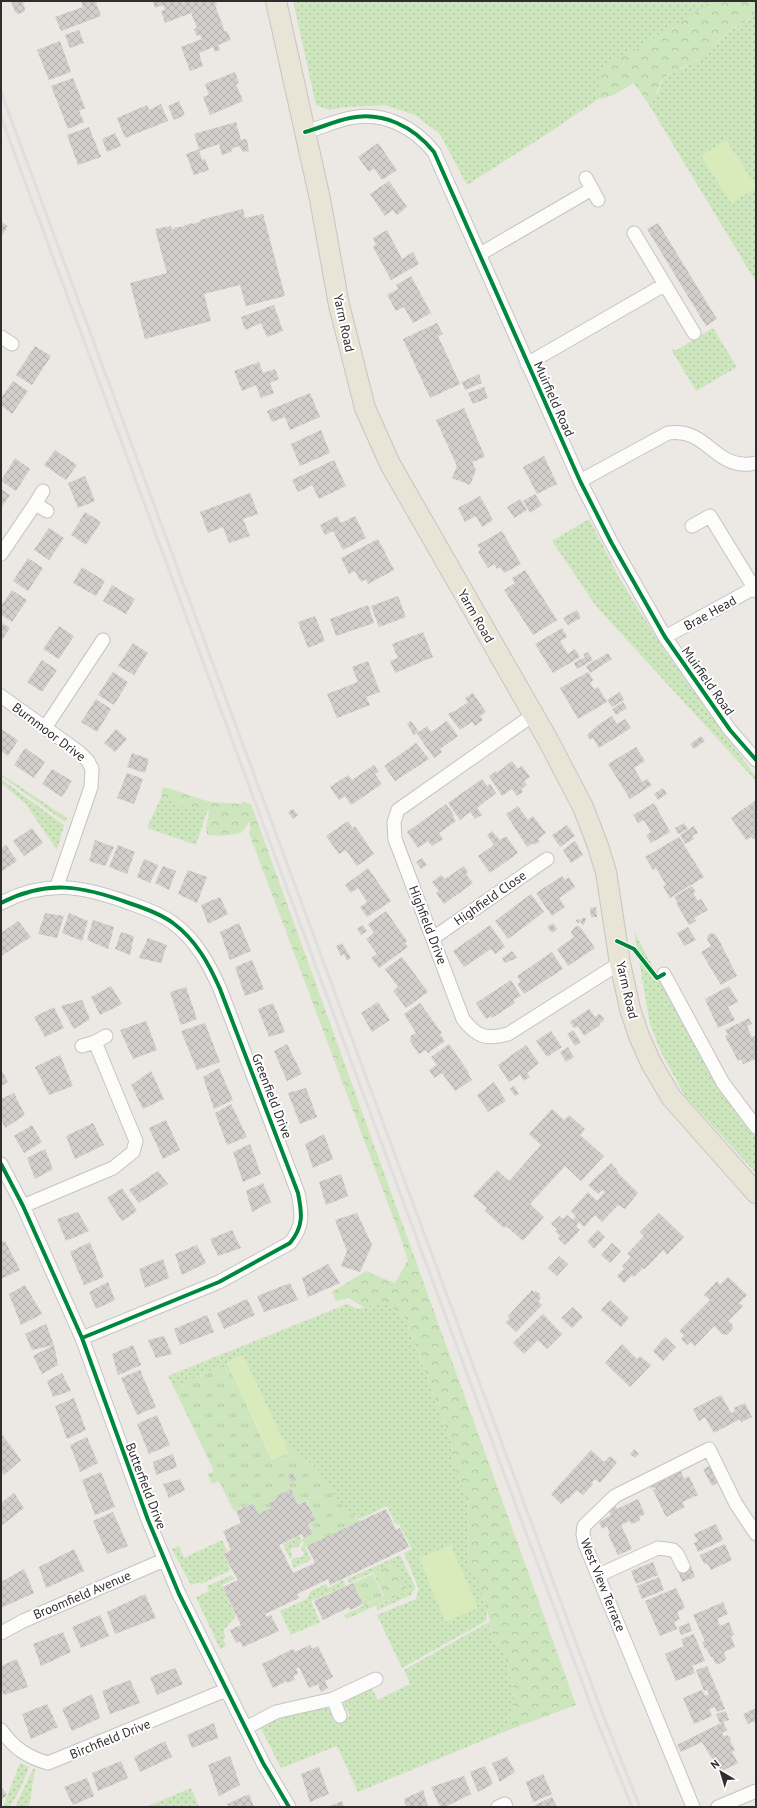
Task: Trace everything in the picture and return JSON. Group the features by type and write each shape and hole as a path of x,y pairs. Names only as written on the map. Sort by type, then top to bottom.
{"main road":[{"name":"Yarm Road","path":"276,1 320,199 339,305 364,408 390,464 574,789 596,840 608,885 620,963 634,1022 656,1073 672,1097 756,1193"}],"street":[{"name":"Muirfield Road","path":"305,132 351,118 373,117 393,120 425,140 434,152 580,481 636,588 665,637 730,730 756,760"},
{"path":"480,254 595,195 586,178"},
{"path":"634,233 694,333"},
{"name":"Muirfield Road","path":"527,364 664,285"},
{"path":"580,481 668,433 676,432 694,436 725,460 742,464 756,464"},
{"path":"1,554 43,491"},
{"path":"35,504 47,511"},
{"name":"Brae Head","path":"665,637 755,590 710,516 692,526"},
{"path":"45,728 103,640"},
{"name":"Burnmoor Drive","path":"1,696 79,752 88,761 93,777 88,798 57,886"},
{"name":"Highfield Drive","path":"533,715 398,810 394,822 395,839 463,1019 477,1034 490,1037 508,1034 620,963"},
{"name":"Highfield Close","path":"433,938 547,859"},
{"name":"Greenfield Drive","path":"1,903 25,892 57,886 90,890 147,910 173,923 185,934 207,961 220,990 298,1193 302,1216 297,1235 290,1243 219,1282 82,1338"},
{"path":"664,974 723,1083 756,1127"},
{"path":"22,1206 113,1168 133,1152 136,1141 100,1039 82,1046"},
{"name":"Butterfield Drive","path":"1,1164 22,1206 82,1338 164,1560 226,1690 263,1763 289,1807"},
{"name":"West View Terrace","path":"693,1807 583,1537 583,1530 587,1522 608,1501 620,1492 709,1448 736,1504 756,1534"},
{"path":"599,1576 658,1548 673,1550 677,1554 683,1566"},
{"name":"Broomfield Avenue","path":"1,1633 23,1621 164,1560"},
{"path":"246,1728 280,1710 316,1704 332,1699 376,1679"},
{"name":"Birchfield Drive","path":"1,1730 15,1748 26,1755 48,1763 226,1690"},
{"path":"332,1699 340,1716"},
{"path":"718,1807 756,1792"},
{"path":"498,1807 505,1804 506,1807"}],"green space":[{"path":"293,1 742,1 547,134 467,185 440,134 415,115 385,105 347,107 329,110 316,105"},
{"path":"713,1 756,1 756,15 727,33 697,60 667,75 662,81 654,98 648,103 634,83 614,95 601,99 597,92 597,88 601,68 613,60 630,53"},
{"path":"756,15 756,282 648,103 658,92 664,78 698,60 727,33"},
{"path":"726,140 756,186 756,188 731,203 701,156"},
{"path":"713,328 737,367 696,391 671,349 677,350"},
{"path":"589,519 621,581 665,651 756,777 756,781 596,606 552,541"},
{"path":"1,774 67,818 65,822 1,776"},
{"path":"1,779 64,825 57,850 25,803 1,783"},
{"path":"163,788 168,788 210,802 242,804 241,801 251,804 576,1705 503,1732 510,1718 515,1696 503,1649 494,1642 487,1609 477,1578 470,1573 468,1568 469,1514 462,1484 453,1462 451,1442 405,1318 390,1306 382,1304 364,1307 348,1298 336,1301 332,1292 366,1271 395,1283 408,1260 399,1233 249,833 251,829 248,821 248,824 241,833 221,836 208,835 206,826 209,811 186,808 162,797 161,793"},
{"path":"164,791 210,802 196,845 147,828"},
{"path":"634,932 709,1071 756,1137 756,1173 685,1096 661,1052 650,1024"},
{"path":"381,1302 392,1307 405,1318 451,1442 453,1462 462,1484 469,1514 468,1568 470,1573 477,1577 487,1609 486,1621 402,1668 377,1615 416,1599 419,1589 404,1553 412,1549 399,1524 396,1525 387,1506 360,1519 348,1512 337,1500 316,1467 301,1456 282,1438 243,1355 174,1388 168,1376 347,1304 358,1309"},
{"path":"243,1355 289,1453 273,1460 227,1363"},
{"path":"227,1363 272,1460 288,1453 282,1438 301,1456 316,1467 337,1500 348,1512 361,1521 305,1547 302,1539 313,1534 309,1524 316,1520 307,1500 298,1504 291,1489 275,1497 276,1500 269,1503 271,1508 258,1514 252,1503 234,1511 219,1481 212,1484 208,1474 214,1471 174,1388"},
{"path":"300,1536 302,1541 298,1547 292,1548 290,1551 293,1556 290,1559 283,1544"},
{"path":"222,1540 227,1551 223,1554 230,1569 229,1571 201,1584 199,1582 191,1585 172,1549 179,1546 184,1558"},
{"path":"304,1544 311,1560 294,1568 291,1561 296,1557 302,1557 304,1553 301,1548"},
{"path":"451,1545 478,1608 445,1622 419,1558"},
{"path":"400,1555 415,1587 411,1595 378,1610 376,1606 407,1591 394,1563 349,1583 347,1579"},
{"path":"394,1563 408,1591 346,1619 344,1615 384,1596 373,1572"},
{"path":"373,1574 383,1596 364,1605 353,1583"},
{"path":"232,1575 234,1579 222,1585 236,1616 223,1631 226,1637 223,1639 226,1646 220,1649 196,1597 209,1591 207,1586"},
{"path":"343,1580 346,1586 311,1601 320,1622 291,1635 280,1611 307,1599 311,1591 326,1584 328,1588"},
{"path":"489,1622 494,1642 503,1649 515,1696 510,1718 503,1732 358,1792 337,1746 281,1768 261,1728 269,1722 285,1715 301,1711 328,1708 335,1722 350,1716 342,1701 371,1687 378,1700 410,1684 404,1670"},
{"path":"20,1763 29,1767 21,1787 10,1807 3,1807"},
{"path":"33,1769 35,1769 29,1807 15,1807"},
{"path":"191,1788 199,1807 146,1807"}],"building":[{"path":"11,1 28,1 23,3 25,9 24,12 18,14 15,12"},
{"path":"81,1 101,1 96,3 101,16 61,31 55,17 83,7"},
{"path":"181,1 182,3 186,1 216,1 217,4 215,5 225,32 227,31 231,40 218,45 220,50 215,52 213,47 199,53 203,66 190,71 181,47 202,39 200,35 197,36 194,29 197,28 191,13 165,23 161,11 165,10 163,5 155,8 153,2"},
{"path":"79,30 84,43 70,48 65,35"},
{"path":"60,41 71,72 49,80 37,50"},
{"path":"235,72 239,83 236,84 243,101 210,115 203,97 209,95 205,84"},
{"path":"73,78 85,108 79,111 84,122 68,129 51,86"},
{"path":"179,101 185,115 174,120 168,106"},
{"path":"161,104 168,121 125,138 117,118 147,105 149,110"},
{"path":"236,122 241,140 247,140 249,151 243,152 239,146 233,148 231,152 222,155 219,144 199,151 202,160 205,159 209,170 194,175 186,154 199,149 194,134"},
{"path":"89,127 101,157 78,165 67,135"},
{"path":"115,133 121,146 107,152 102,139"},
{"path":"378,143 397,170 382,180 374,168 369,172 358,157"},
{"path":"389,181 407,207 397,215 393,210 385,216 370,194"},
{"path":"243,209 245,218 263,214 285,296 246,306 240,285 204,294 211,321 145,339 130,283 167,273 155,229 171,226 172,230 175,227 200,222 200,220"},
{"path":"1,222 8,226 1,237"},
{"path":"658,223 717,319 706,326 647,229"},
{"path":"387,230 402,259 413,252 419,264 391,280 373,247 376,245 373,238"},
{"path":"411,276 431,313 413,323 404,307 396,311 387,295 398,289 396,285"},
{"path":"274,305 283,331 267,337 261,323 245,330 241,317"},
{"path":"437,323 443,334 438,336 460,384 430,398 403,339"},
{"path":"35,346 51,356 32,385 16,375"},
{"path":"259,362 263,373 275,369 279,379 270,383 274,393 261,398 256,385 242,391 234,371"},
{"path":"479,374 482,383 465,390 462,382"},
{"path":"13,381 28,391 12,414 1,405 1,398"},
{"path":"484,387 488,398 473,404 468,393"},
{"path":"310,393 320,417 290,430 285,417 272,422 267,411"},
{"path":"464,408 485,457 472,462 476,470 470,485 452,478 457,466 436,420"},
{"path":"321,430 330,453 300,466 291,444"},
{"path":"55,450 77,465 66,480 44,465"},
{"path":"544,456 557,484 537,494 523,467"},
{"path":"15,458 30,469 16,491 1,481"},
{"path":"334,460 346,486 319,499 312,485 298,492 292,480"},
{"path":"85,476 95,501 78,508 68,483"},
{"path":"1,489 10,495 1,508"},
{"path":"250,493 258,514 243,519 250,536 229,543 223,527 208,533 200,512"},
{"path":"535,494 542,505 530,513 523,501"},
{"path":"480,496 493,520 482,527 476,516 465,522 458,508"},
{"path":"520,499 527,510 514,518 507,507"},
{"path":"85,512 101,522 86,545 71,535"},
{"path":"337,516 341,523 355,516 366,538 343,550 333,531 325,535 320,525"},
{"path":"49,528 64,538 49,560 34,550"},
{"path":"502,531 521,564 504,573 500,567 497,569 494,564 488,568 478,552 481,550 477,545"},
{"path":"378,539 394,570 368,584 366,579 361,582 355,571 349,574 341,558"},
{"path":"28,558 43,568 28,591 13,581"},
{"path":"82,567 105,581 96,596 73,583"},
{"path":"525,570 557,620 533,635 504,590 515,583 512,578"},
{"path":"112,585 135,599 126,614 103,601"},
{"path":"12,590 27,600 12,622 1,615 1,606"},
{"path":"398,596 406,617 379,627 371,606"},
{"path":"368,605 374,623 336,636 330,619"},
{"path":"577,610 581,618 568,625 563,618"},
{"path":"315,616 325,641 308,648 298,622"},
{"path":"1,622 10,628 1,641"},
{"path":"59,626 74,636 59,659 43,649"},
{"path":"562,628 567,637 560,641 568,654 575,649 580,657 553,673 535,644"},
{"path":"423,632 433,657 395,673 390,661 398,658 392,644"},
{"path":"133,643 148,653 134,675 118,666"},
{"path":"588,652 593,660 577,669 574,663 585,657 583,654"},
{"path":"608,653 612,659 590,673 586,666"},
{"path":"42,660 57,670 42,692 27,682"},
{"path":"368,661 380,692 366,697 370,705 337,718 327,694 358,682 352,667"},
{"path":"113,672 128,682 114,705 98,695"},
{"path":"588,672 593,680 590,683 594,689 598,687 607,702 578,719 560,688"},
{"path":"620,692 624,700 612,707 607,700"},
{"path":"473,693 486,712 480,716 483,720 475,726 472,722 460,730 448,714 453,711 454,712 468,702 465,698"},
{"path":"96,699 111,709 97,732 81,722"},
{"path":"623,702 627,708 616,715 612,709"},
{"path":"612,716 617,724 625,719 631,728 599,748 593,738 590,740 587,735 598,725"},
{"path":"411,721 419,732 414,735 407,724"},
{"path":"447,721 458,736 440,749 442,752 434,758 417,734 427,726 431,732"},
{"path":"1,729 18,740 8,756 1,751"},
{"path":"116,729 127,739 115,752 104,743"},
{"path":"701,736 705,741 694,749 690,744"},
{"path":"416,743 429,759 395,781 384,766"},
{"path":"636,747 645,761 634,768 642,782 647,779 652,785 630,799 608,764"},
{"path":"25,748 45,762 34,778 14,765"},
{"path":"132,753 149,759 145,773 127,767"},
{"path":"512,761 518,769 522,766 530,777 524,781 527,785 521,789 523,792 517,796 512,789 502,796 489,776 496,771 497,773"},
{"path":"374,765 379,772 375,774 382,784 351,805 345,796 339,800 330,787 348,775 352,780"},
{"path":"52,769 72,781 62,797 42,784"},
{"path":"127,773 143,779 134,804 117,798"},
{"path":"482,779 487,786 490,784 496,793 477,808 482,815 475,819 470,812 460,820 448,803"},
{"path":"663,788 667,794 658,800 654,794"},
{"path":"756,800 756,838 753,839 751,837 746,840 731,818"},
{"path":"654,803 670,832 651,843 646,835 651,832 644,820 638,823 633,815"},
{"path":"446,804 454,815 453,817 456,821 439,833 443,839 432,846 428,841 418,848 407,832"},
{"path":"518,806 528,820 533,816 546,833 538,839 540,841 534,845 533,843 527,847 506,814"},
{"path":"293,809 298,815 293,819 288,812"},
{"path":"348,821 353,828 355,826 374,854 357,866 346,850 339,854 326,836"},
{"path":"684,823 688,829 678,834 675,828"},
{"path":"567,825 575,836 560,847 552,835"},
{"path":"694,826 698,833 692,836 694,839 685,844 680,835"},
{"path":"32,828 43,843 24,856 13,841"},
{"path":"492,831 500,840 506,836 518,853 490,873 478,856 494,845 487,835"},
{"path":"679,837 704,877 670,898 663,886 666,885 656,868 653,870 645,857"},
{"path":"95,840 114,847 105,866 89,861"},
{"path":"575,841 583,855 571,863 563,850"},
{"path":"6,845 17,861 1,872 1,848"},
{"path":"118,845 135,852 127,874 109,867"},
{"path":"422,858 427,865 421,869 416,862"},
{"path":"144,859 158,865 150,883 137,877"},
{"path":"163,866 176,871 169,890 155,883"},
{"path":"464,866 468,872 466,874 473,883 444,904 436,893 439,891 432,882 441,875 445,879"},
{"path":"368,868 391,901 367,917 360,907 367,902 358,888 351,893 345,885"},
{"path":"188,870 207,877 197,903 178,894"},
{"path":"562,876 565,880 569,877 575,887 559,898 565,907 552,916 536,893"},
{"path":"692,886 696,892 693,893 698,901 701,899 708,910 694,918 696,921 689,925 674,897"},
{"path":"531,894 544,912 508,939 495,921"},
{"path":"220,897 228,914 208,924 201,905"},
{"path":"596,907 597,917 591,917 590,908"},
{"path":"386,911 407,941 405,943 408,947 379,968 371,958 377,954 366,939 374,933 368,924"},
{"path":"45,913 64,916 57,938 38,934"},
{"path":"69,913 88,921 82,941 62,933"},
{"path":"582,918 586,918 584,925 581,924 581,922 577,923 576,920 579,919 581,921"},
{"path":"93,920 114,927 108,949 87,940"},
{"path":"18,921 31,937 1,956 1,933"},
{"path":"239,923 251,951 230,960 220,932"},
{"path":"553,923 557,929 552,933 547,927"},
{"path":"363,925 367,931 361,935 357,929"},
{"path":"490,925 505,947 495,954 491,949 464,967 453,951"},
{"path":"577,926 580,927 595,948 568,966 557,949 574,937 571,933"},
{"path":"688,927 696,940 684,946 677,933"},
{"path":"121,932 134,936 130,955 115,949"},
{"path":"711,933 715,934 720,942 737,976 721,985 701,952 711,946 707,939 708,935"},
{"path":"148,938 167,945 161,963 139,958"},
{"path":"342,943 351,958 347,961 344,954 341,956 336,946"},
{"path":"512,951 517,958 505,963 502,958"},
{"path":"552,952 563,969 524,994 517,984 521,982 517,976"},
{"path":"402,957 428,992 406,1008 393,991 398,987 385,969"},
{"path":"252,960 264,989 245,996 235,967"},
{"path":"511,980 521,996 513,1000 515,1003 492,1018 491,1016 486,1019 476,1003"},
{"path":"111,986 122,1004 100,1015 91,997"},
{"path":"729,986 738,1002 728,1007 735,1020 718,1028 705,999"},
{"path":"186,987 197,1019 181,1025 170,992"},
{"path":"82,1000 90,1019 74,1029 61,1006"},
{"path":"378,1002 390,1020 372,1032 361,1013"},
{"path":"273,1003 285,1032 269,1037 258,1009"},
{"path":"420,1003 442,1033 440,1034 445,1041 428,1053 426,1050 419,1054 410,1041 411,1036 416,1033 404,1014"},
{"path":"54,1007 64,1028 45,1037 34,1017"},
{"path":"589,1009 595,1017 599,1014 604,1018 599,1024 600,1025 584,1036 578,1026 574,1028 570,1022"},
{"path":"749,1018 752,1024 747,1026 752,1037 756,1035 756,1059 743,1064 741,1059 738,1061 725,1036 728,1034 725,1030"},
{"path":"146,1021 157,1050 133,1059 120,1030"},
{"path":"205,1023 220,1062 197,1070 181,1031"},
{"path":"573,1030 581,1042 575,1046 567,1034"},
{"path":"551,1031 562,1047 547,1057 536,1041"},
{"path":"287,1044 302,1074 287,1081 274,1051"},
{"path":"449,1044 469,1073 468,1074 472,1080 455,1091 442,1073 434,1078 429,1070 437,1065 431,1057"},
{"path":"526,1045 539,1063 527,1073 530,1077 524,1081 520,1075 509,1082 498,1065"},
{"path":"568,1047 574,1057 566,1062 560,1052"},
{"path":"60,1055 73,1086 49,1095 35,1067"},
{"path":"219,1068 233,1100 214,1109 203,1077"},
{"path":"1,1069 8,1082 1,1086"},
{"path":"151,1071 164,1099 143,1109 131,1085"},
{"path":"494,1082 506,1101 488,1112 477,1095"},
{"path":"514,1086 519,1094 515,1096 510,1089"},
{"path":"306,1088 317,1117 300,1124 288,1093"},
{"path":"14,1093 25,1115 5,1128 1,1119 1,1099"},
{"path":"231,1104 247,1137 227,1145 215,1113"},
{"path":"552,1109 564,1120 569,1115 585,1129 580,1135 604,1156 581,1181 565,1166 530,1204 544,1217 523,1241 506,1226 504,1228 485,1211 487,1208 473,1196 497,1170 509,1181 541,1145 529,1134"},
{"path":"166,1120 180,1150 163,1159 149,1128"},
{"path":"93,1123 104,1145 75,1159 66,1136"},
{"path":"32,1125 42,1142 24,1153 14,1136"},
{"path":"324,1134 333,1159 313,1168 305,1144"},
{"path":"250,1144 261,1174 243,1182 233,1152"},
{"path":"45,1149 53,1169 35,1179 27,1158"},
{"path":"611,1163 618,1171 617,1172 638,1193 625,1209 618,1205 602,1222 595,1215 584,1227 579,1222 576,1226 580,1230 565,1245 558,1238 560,1236 555,1231 557,1229 551,1224 559,1216 563,1219 567,1215 573,1220 576,1216 571,1211 588,1192 597,1201 605,1192 602,1190 598,1194 588,1185"},
{"path":"158,1171 168,1184 139,1203 129,1190"},
{"path":"341,1174 348,1196 326,1205 319,1182"},
{"path":"263,1183 271,1202 252,1212 246,1191"},
{"path":"122,1188 137,1211 122,1221 107,1198"},
{"path":"78,1212 89,1231 66,1241 57,1219"},
{"path":"357,1213 372,1245 360,1272 341,1266 347,1251 335,1220"},
{"path":"659,1213 684,1237 667,1255 663,1250 645,1269 643,1268 634,1277 632,1275 624,1283 617,1276 624,1269 622,1266 631,1257 627,1254 644,1236 640,1232"},
{"path":"232,1230 241,1248 218,1256 210,1239"},
{"path":"598,1230 605,1237 594,1249 587,1241"},
{"path":"5,1241 20,1270 1,1279 1,1242"},
{"path":"90,1242 104,1277 84,1285 70,1252"},
{"path":"612,1243 621,1251 610,1263 601,1255"},
{"path":"197,1245 206,1263 182,1275 175,1254"},
{"path":"559,1256 568,1264 557,1276 548,1268"},
{"path":"163,1259 169,1278 145,1288 139,1269"},
{"path":"328,1264 340,1283 308,1297 302,1278"},
{"path":"728,1277 747,1295 739,1303 743,1306 728,1321 732,1324 733,1329 727,1335 722,1334 714,1326 695,1346 690,1342 687,1345 681,1339 684,1335 679,1331 710,1300 704,1295 717,1281 720,1285"},
{"path":"108,1282 115,1300 96,1309 89,1292"},
{"path":"290,1283 298,1300 264,1312 257,1296"},
{"path":"25,1285 42,1314 21,1325 9,1294"},
{"path":"532,1290 540,1294 539,1296 541,1298 538,1301 542,1305 516,1332 506,1322 510,1318 508,1316"},
{"path":"247,1299 255,1315 224,1329 217,1313"},
{"path":"610,1300 629,1318 621,1327 601,1310"},
{"path":"573,1307 583,1317 572,1328 561,1318"},
{"path":"543,1314 562,1334 547,1349 538,1340 524,1354 513,1343"},
{"path":"207,1315 214,1332 180,1345 174,1329"},
{"path":"46,1324 54,1345 32,1350 25,1334"},
{"path":"164,1336 172,1354 156,1358 148,1340"},
{"path":"665,1337 676,1347 663,1361 653,1351"},
{"path":"622,1344 637,1359 640,1356 651,1365 630,1387 605,1363"},
{"path":"54,1345 58,1365 42,1374 33,1356"},
{"path":"133,1345 141,1365 118,1375 112,1354"},
{"path":"140,1370 156,1407 137,1415 121,1378"},
{"path":"62,1373 71,1391 53,1397 47,1381"},
{"path":"721,1395 731,1413 735,1411 734,1408 745,1403 752,1417 741,1422 740,1419 714,1433 705,1417 699,1421 693,1409"},
{"path":"74,1398 86,1430 67,1439 55,1406"},
{"path":"157,1415 170,1445 149,1454 137,1424"},
{"path":"1,1433 21,1460 4,1475 1,1471"},
{"path":"87,1437 98,1463 80,1472 70,1445"},
{"path":"634,1449 639,1454 635,1458 630,1454"},
{"path":"591,1450 604,1462 610,1456 617,1462 600,1483 595,1479 592,1482 593,1484 583,1495 577,1490 561,1504 551,1494"},
{"path":"173,1454 177,1467 156,1475 153,1462"},
{"path":"710,1466 719,1482 712,1486 703,1469"},
{"path":"680,1469 684,1479 689,1476 698,1495 682,1502 685,1507 666,1517 653,1490 656,1489 655,1487 651,1489 649,1484"},
{"path":"101,1472 115,1507 95,1515 82,1480"},
{"path":"293,1473 296,1480 291,1482 288,1475"},
{"path":"180,1479 185,1490 169,1498 163,1484"},
{"path":"291,1489 298,1505 306,1501 316,1520 308,1524 313,1534 304,1538 302,1534 279,1545 293,1573 315,1563 307,1546 386,1509 396,1530 400,1528 409,1547 330,1585 328,1579 297,1594 299,1598 265,1614 267,1617 271,1615 279,1631 243,1647 240,1641 236,1643 230,1630 241,1625 223,1587 238,1580 223,1554 231,1550 223,1531 241,1523 236,1511 253,1503 258,1514 271,1508 269,1503 276,1500 275,1497"},
{"path":"14,1493 24,1508 1,1526 1,1503"},
{"path":"638,1499 645,1514 639,1517 640,1520 637,1522 631,1524 630,1521 621,1525 632,1549 618,1555 608,1534 610,1534 607,1526 602,1529 599,1522 611,1515 608,1510 616,1506 617,1509"},
{"path":"113,1512 128,1546 107,1554 93,1521"},
{"path":"716,1524 723,1540 698,1552 694,1543 698,1541 694,1534"},
{"path":"725,1544 732,1560 711,1570 707,1563 704,1564 700,1555"},
{"path":"74,1549 84,1571 46,1588 39,1567"},
{"path":"653,1562 658,1575 636,1584 631,1571"},
{"path":"691,1566 695,1577 682,1582 678,1571"},
{"path":"24,1569 34,1593 1,1608 1,1582"},
{"path":"659,1577 664,1590 642,1599 637,1586"},
{"path":"353,1583 363,1604 350,1610 349,1607 323,1620 314,1601"},
{"path":"676,1588 685,1608 677,1612 680,1619 674,1622 677,1629 660,1636 645,1601"},
{"path":"145,1594 156,1618 115,1634 107,1612"},
{"path":"723,1602 728,1614 717,1619 720,1626 729,1622 734,1635 731,1636 735,1647 724,1652 726,1658 719,1664 715,1663 713,1657 711,1657 706,1648 705,1649 702,1642 705,1641 693,1615"},
{"path":"100,1615 109,1636 81,1648 72,1627"},
{"path":"689,1623 692,1631 681,1635 678,1627"},
{"path":"63,1632 71,1652 41,1666 33,1644"},
{"path":"694,1634 705,1661 692,1666 695,1673 676,1681 665,1654 684,1646 681,1639"},
{"path":"310,1645 312,1649 318,1646 333,1677 325,1681 328,1688 321,1692 318,1684 309,1688 299,1667 296,1669 298,1674 293,1676 295,1680 287,1683 287,1681 273,1688 262,1664 293,1649 295,1652"},
{"path":"17,1659 28,1687 4,1695 1,1687 1,1666"},
{"path":"707,1666 725,1709 717,1712 715,1707 709,1709 712,1716 694,1724 683,1698 702,1690 705,1696 709,1694 707,1690 704,1691 696,1670"},
{"path":"175,1668 183,1684 157,1695 150,1677"},
{"path":"130,1680 140,1703 110,1714 102,1691"},
{"path":"92,1694 100,1718 72,1731 62,1709"},
{"path":"47,1704 58,1727 31,1739 22,1714"},
{"path":"756,1708 756,1725 754,1721 748,1724 743,1714"},
{"path":"726,1711 729,1720 720,1723 716,1714"},
{"path":"723,1722 727,1730 722,1733 724,1737 727,1735 731,1739 730,1741 735,1750 732,1752 738,1763 720,1772 702,1742 681,1752 677,1745"},
{"path":"214,1723 218,1738 192,1748 187,1735"},
{"path":"165,1741 172,1757 140,1772 134,1757"},
{"path":"230,1756 240,1785 219,1796 208,1765"},
{"path":"507,1757 515,1772 500,1782 492,1763"},
{"path":"121,1761 128,1778 98,1791 92,1773"},
{"path":"485,1766 493,1784 478,1792 470,1772"},
{"path":"319,1767 329,1794 310,1802 301,1774"},
{"path":"543,1774 552,1794 533,1802 526,1782"},
{"path":"464,1776 471,1794 445,1807 440,1807 431,1787"},
{"path":"87,1778 94,1796 73,1805 64,1787"},
{"path":"1,1786 7,1795 1,1800"},
{"path":"423,1790 428,1807 406,1807 404,1799"},
{"path":"249,1794 254,1807 229,1807 227,1804"},
{"path":"552,1797 557,1807 536,1807 535,1805"},
{"path":"342,1801 344,1807 327,1807"}],"railway":[{"path":"1,92 540,1546 603,1715 640,1807"},
{"path":"1,117 532,1549 596,1719 632,1807"}],"cycle path":[{"path":"305,132 350,118 362,116 374,117 386,119 407,128 417,135 434,152 580,481 611,542 665,637 730,730 756,760"},
{"path":"1,903 18,895 34,890 50,888 80,889 96,892 141,907 163,917 181,930 201,953 220,989 298,1193 301,1219 298,1231 290,1243 219,1282 82,1338"},
{"path":"617,941 634,949 657,978 664,974"},
{"path":"1,1164 23,1206 82,1338 148,1520 179,1594 263,1763 289,1807"}]}
